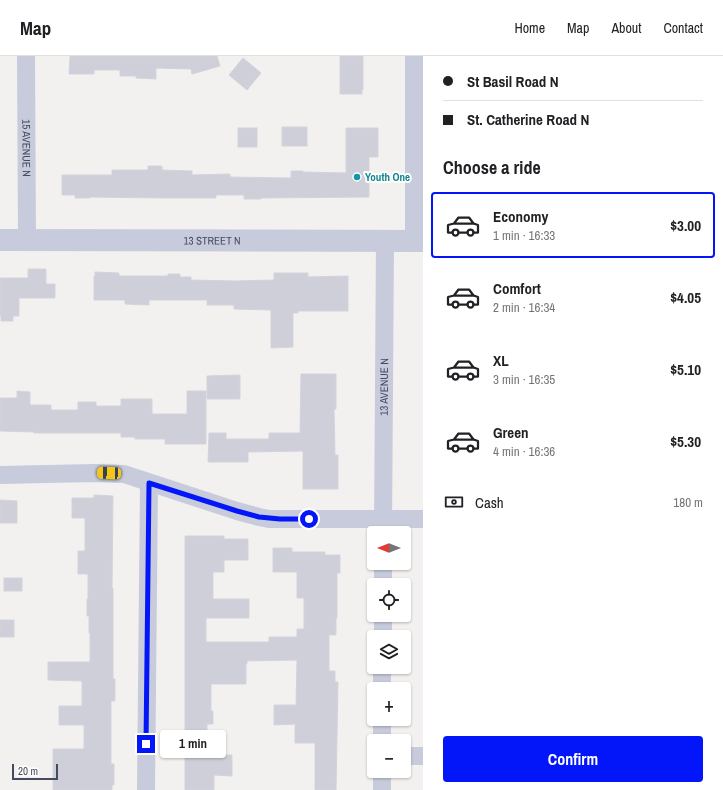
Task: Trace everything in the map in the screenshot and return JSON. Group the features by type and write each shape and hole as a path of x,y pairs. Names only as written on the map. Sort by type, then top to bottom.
{"street":[{"name":"15 AVENUE N","path":"26,56 27,240"},
{"path":"414,56 418,241"},
{"name":"13 STREET N","path":"0,240 418,241"},
{"name":"13 AVENUE N","path":"383,526 385,240"},
{"path":"0,474 124,474 237,511 264,518 383,526 423,519"},
{"path":"146,790 149,483"},
{"path":"411,756 423,756"},
{"path":"382,778 382,790"}],"building":[{"path":"70,56 217,56 220,66 192,74 191,69 156,68 156,79 136,78 136,76 120,76 120,70 94,70 94,74 69,74"},
{"path":"340,56 363,56 362,94 340,94"},
{"path":"243,58 261,73 247,90 229,75"},
{"path":"282,127 307,127 307,146 282,146"},
{"path":"238,128 257,128 257,147 238,147"},
{"path":"346,128 378,128 378,157 369,157 369,197 244,199 244,195 216,195 216,198 75,198 75,195 62,195 62,175 112,175 112,170 148,170 148,166 162,166 162,170 192,171 192,175 230,174 230,177 291,178 291,171 346,173"},
{"path":"28,269 46,269 46,284 55,284 55,298 19,298 19,316 13,316 13,321 1,321 0,278 28,278"},
{"path":"95,272 119,273 119,276 168,276 168,274 180,274 180,277 191,277 191,280 235,281 274,280 274,273 308,273 308,277 348,276 348,311 298,311 298,313 293,313 293,347 271,348 271,310 234,309 234,305 207,305 207,300 149,300 149,305 125,304 125,300 94,300"},
{"path":"301,374 336,374 336,409 334,409 335,455 338,455 338,489 303,489 303,451 248,452 248,462 208,462 209,433 226,433 226,439 269,439 269,433 300,433"},
{"path":"240,375 240,399 207,399 207,376"},
{"path":"17,391 30,392 30,405 51,405 51,410 78,410 78,402 96,402 96,406 121,406 121,399 152,399 152,414 187,414 187,391 206,391 206,444 165,444 165,439 135,439 135,437 121,437 121,433 34,433 0,431 0,398 17,398"},
{"path":"94,495 113,496 112,588 113,679 115,679 115,701 111,701 111,764 114,764 114,785 112,785 112,790 53,790 53,749 84,749 84,725 59,725 59,706 82,706 82,681 48,680 48,662 90,662 89,616 87,616 88,574 78,574 78,551 85,551 85,518 72,518 72,498 94,498"},
{"path":"0,500 17,501 17,523 0,523"},
{"path":"185,536 224,536 224,539 248,539 248,560 224,560 224,572 213,572 213,599 249,599 249,618 206,618 206,642 269,642 269,637 297,637 297,629 304,629 304,598 297,598 297,572 273,572 273,548 292,548 292,552 325,552 325,555 340,555 340,573 337,573 336,635 329,635 329,671 335,671 335,682 338,682 336,790 315,790 315,743 295,743 295,724 274,725 274,705 296,705 297,660 247,661 246,684 211,684 211,711 213,711 213,724 207,724 207,755 232,755 232,776 214,775 214,790 185,790"},
{"path":"4,578 22,578 22,591 4,591"},
{"path":"0,620 14,620 14,637 0,637"}],"place":[{"name":"Youth One","path":"357,177"}],"route":[{"path":"146,744 149,483 259,517 269,519 309,519"}]}
